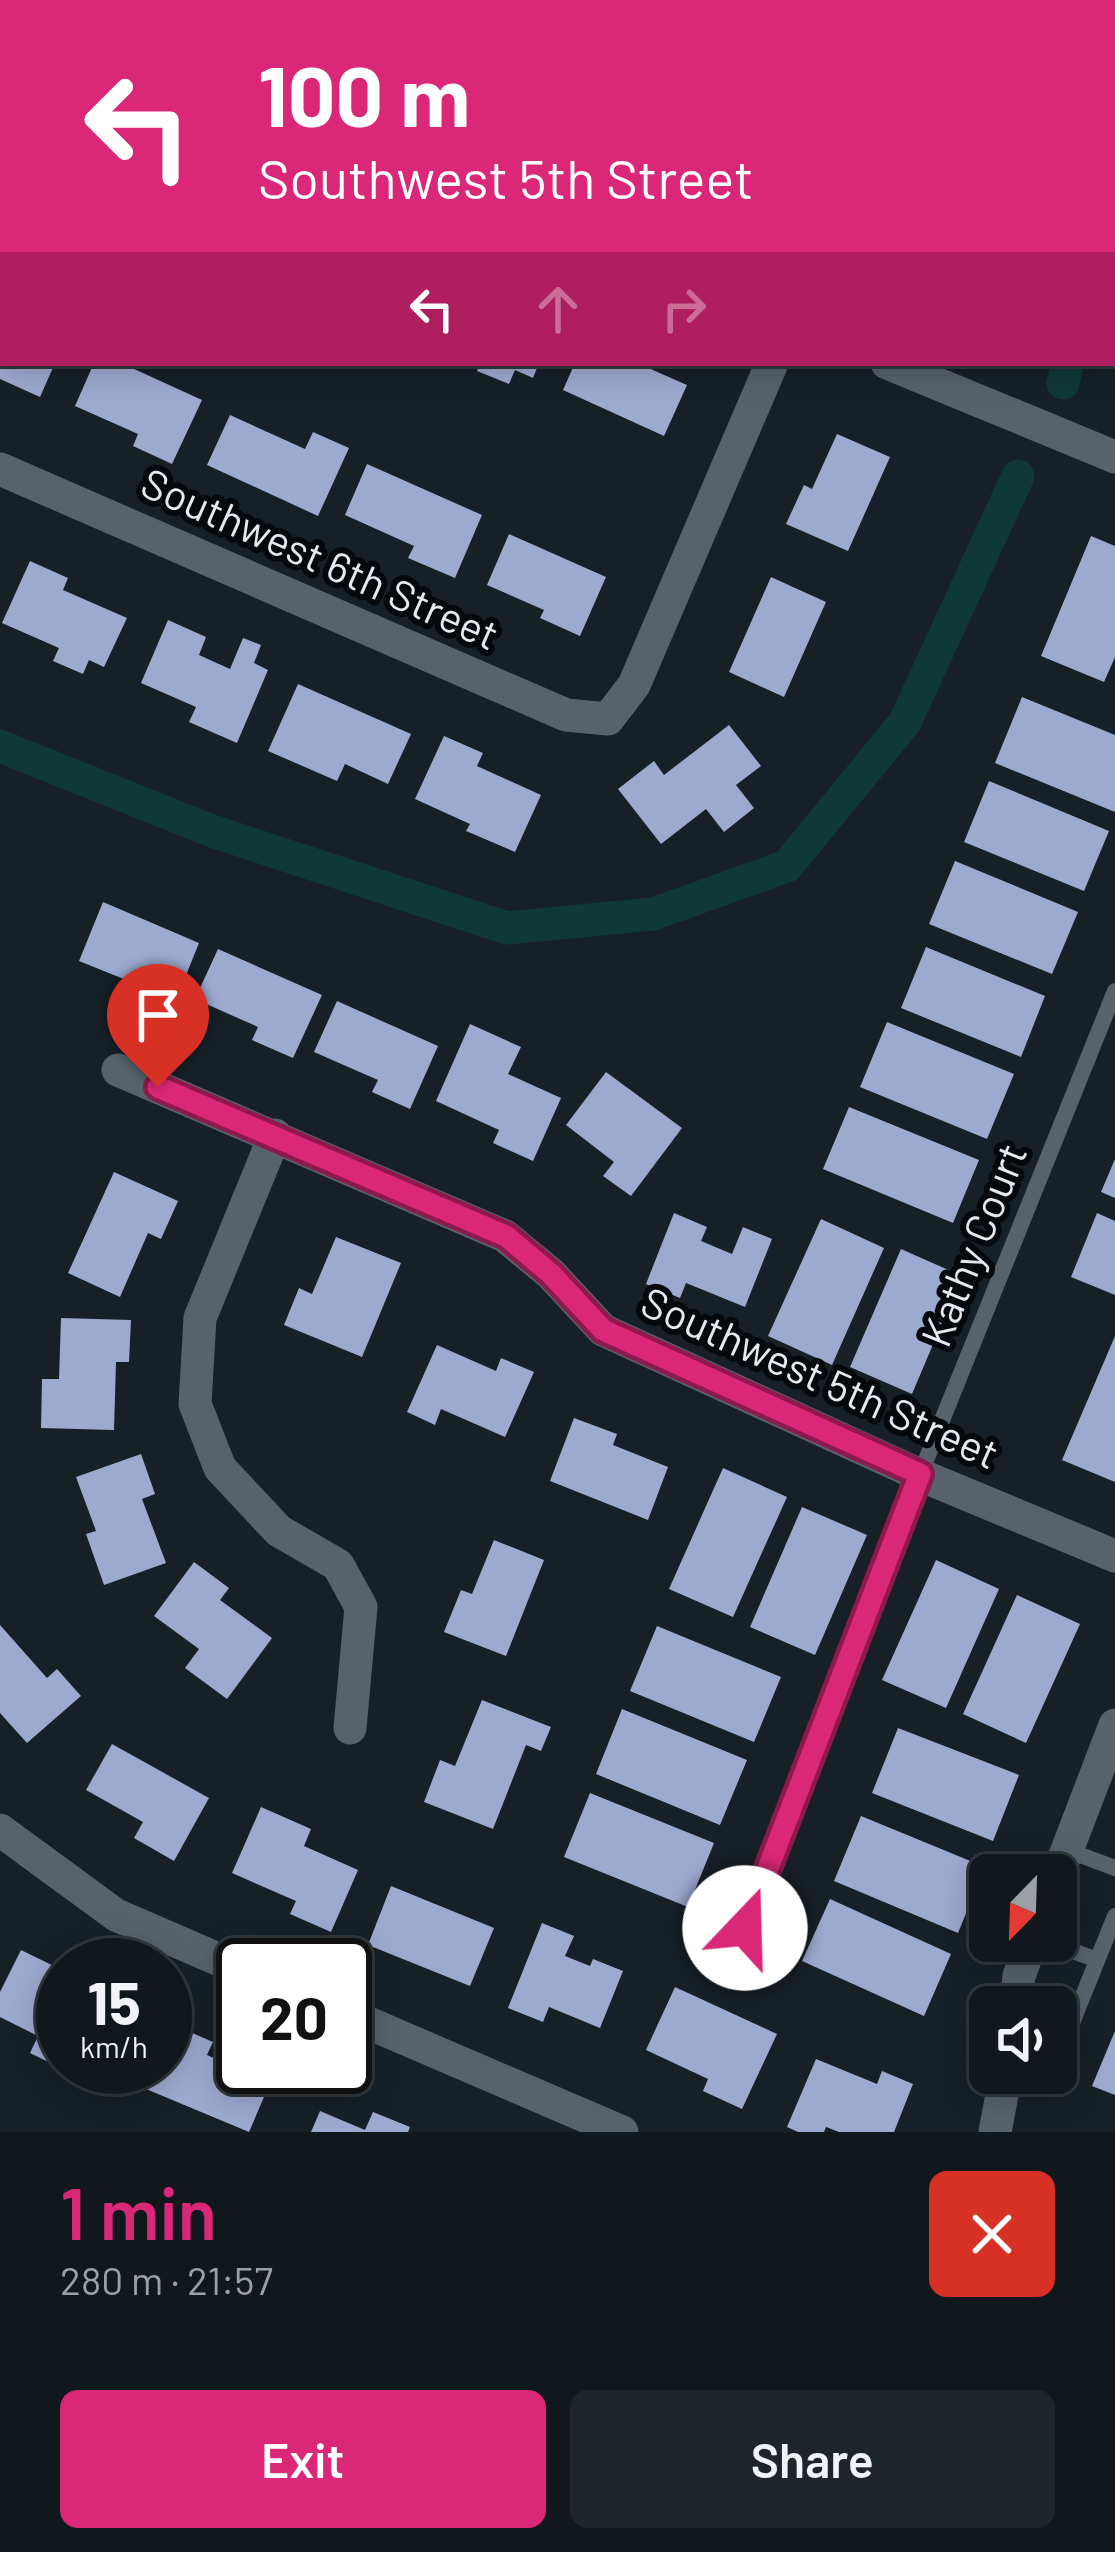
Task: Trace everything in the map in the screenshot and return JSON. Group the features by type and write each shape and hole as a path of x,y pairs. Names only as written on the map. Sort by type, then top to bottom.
{"street":[{"name":"Southwest 6th Street","path":"0,469 566,715 608,719 634,686 771,366"},
{"path":"895,366 1113,451"},
{"name":"Southwest 5th Street","path":"118,1070 506,1236 551,1274 603,1330 920,1474 1115,1556"},
{"path":"275,1135 200,1318 195,1405 220,1468 279,1531 338,1565 361,1607 350,1728"},
{"path":"1067,1854 1108,1767 1115,1725"},
{"path":"0,1830 116,1915 216,1958"},
{"path":"372,2025 622,2132"},
{"path":"995,2132 1002,2094"}],"lane":[{"name":"Kathy Court","path":"745,1928 920,1474 1115,992"},
{"path":"1077,1866 1115,1868"},
{"path":"1077,2010 1115,1916"},
{"path":"1077,1953 1097,1960"}],"building":[{"path":"0,366 54,366 40,397 0,379"},
{"path":"93,366 128,366 202,400 172,464 133,446 138,434 75,406"},
{"path":"479,366 538,366 533,378 515,370 509,384 477,371"},
{"path":"574,366 644,366 687,385 664,436 563,390"},
{"path":"230,415 305,449 313,432 349,448 318,516 207,465"},
{"path":"837,434 890,457 848,551 786,524 804,485 812,489"},
{"path":"367,464 482,515 455,578 408,558 414,546 345,515"},
{"path":"509,534 606,577 580,636 540,618 544,610 487,585"},
{"path":"1091,536 1115,546 1115,657 1104,682 1041,656"},
{"path":"30,561 68,578 63,590 127,618 104,667 89,660 83,674 53,661 59,648 2,623"},
{"path":"771,577 826,602 784,697 729,672"},
{"path":"168,620 206,637 199,655 230,669 243,638 261,645 254,663 268,670 237,743 189,722 196,707 141,683"},
{"path":"298,684 411,734 388,784 345,764 337,781 268,751"},
{"path":"1022,697 1115,735 1115,812 995,763"},
{"path":"729,725 761,766 736,785 754,808 724,832 706,809 661,844 618,789 654,761 664,775"},
{"path":"444,736 483,753 477,766 541,795 515,852 466,831 470,824 415,799"},
{"path":"989,781 1109,831 1084,891 964,842"},
{"path":"955,861 1078,912 1052,974 929,924"},
{"path":"103,902 199,943 176,1000 79,961"},
{"path":"926,947 1045,996 1021,1057 901,1008"},
{"path":"218,949 322,995 293,1058 252,1040 258,1027 195,999"},
{"path":"337,1001 438,1046 410,1109 372,1092 378,1080 314,1052"},
{"path":"887,1022 1014,1074 987,1139 860,1087"},
{"path":"470,1024 521,1047 508,1074 561,1098 533,1161 493,1143 499,1130 436,1101"},
{"path":"606,1072 682,1128 631,1196 603,1176 614,1162 566,1125"},
{"path":"849,1107 979,1160 953,1223 823,1169"},
{"path":"1115,1159 1115,1198 1101,1192"},
{"path":"114,1172 178,1201 161,1239 148,1233 120,1297 68,1273"},
{"path":"674,1213 707,1227 701,1241 732,1254 743,1227 772,1239 745,1307 686,1283 680,1298 646,1284"},
{"path":"1097,1213 1115,1221 1115,1295 1071,1277"},
{"path":"821,1219 884,1248 832,1365 768,1336"},
{"path":"336,1237 401,1263 362,1357 284,1325 299,1288 312,1294"},
{"path":"901,1249 962,1276 912,1394 850,1367"},
{"path":"61,1318 131,1320 129,1362 116,1362 114,1430 41,1428 42,1379 59,1379"},
{"path":"1115,1336 1115,1482 1062,1460"},
{"path":"437,1345 496,1371 501,1358 534,1372 505,1437 441,1409 435,1425 407,1412"},
{"path":"574,1418 617,1434 613,1445 668,1467 648,1520 550,1481"},
{"path":"141,1454 155,1494 142,1499 166,1563 104,1585 86,1534 96,1531 76,1477"},
{"path":"723,1468 787,1497 733,1617 669,1589"},
{"path":"802,1507 867,1535 815,1655 750,1627"},
{"path":"494,1540 544,1560 506,1656 444,1632 461,1590 472,1594"},
{"path":"936,1560 999,1589 946,1708 882,1680"},
{"path":"194,1562 229,1588 220,1600 272,1638 227,1699 185,1668 199,1649 154,1616"},
{"path":"1017,1595 1080,1624 1026,1743 963,1714"},
{"path":"0,1625 47,1678 57,1669 81,1696 27,1743 0,1713"},
{"path":"657,1626 781,1677 754,1742 630,1691"},
{"path":"482,1700 551,1727 541,1751 526,1745 493,1829 424,1802 440,1760 455,1766"},
{"path":"622,1709 747,1760 720,1825 596,1774"},
{"path":"898,1728 1019,1775 993,1841 872,1793"},
{"path":"112,1744 209,1798 174,1861 134,1838 143,1822 86,1790"},
{"path":"590,1793 714,1843 688,1907 564,1857"},
{"path":"261,1807 311,1829 304,1846 358,1870 331,1932 290,1914 296,1901 232,1873"},
{"path":"861,1816 969,1860 969,1906 958,1933 834,1881"},
{"path":"391,1886 494,1928 470,1986 372,1947 371,1938"},
{"path":"830,1899 951,1954 924,2016 802,1961"},
{"path":"542,1923 574,1936 565,1956 590,1966 593,1959 623,1971 600,2028 549,2007 543,2022 508,2008"},
{"path":"21,1950 36,1957 36,2035 0,2017 0,1992"},
{"path":"675,1987 777,2034 742,2109 703,2091 708,2079 646,2050"},
{"path":"1115,2031 1115,2095 1092,2086"},
{"path":"192,2033 213,2042 207,2055 216,2059 216,2094 265,2094 249,2132 158,2094 192,2094"},
{"path":"816,2059 877,2084 882,2071 913,2084 894,2132 839,2132 826,2127 824,2132 798,2132 787,2127"},
{"path":"320,2111 365,2130 373,2112 410,2127 408,2132 311,2132"}],"waterway":[{"path":"1063,383 1067,366"},
{"path":"0,746 212,831 507,928 653,914 787,866 905,722 1018,476"}],"route":[{"path":"158,1087 506,1236 551,1274 603,1330 920,1474 745,1928"}]}
